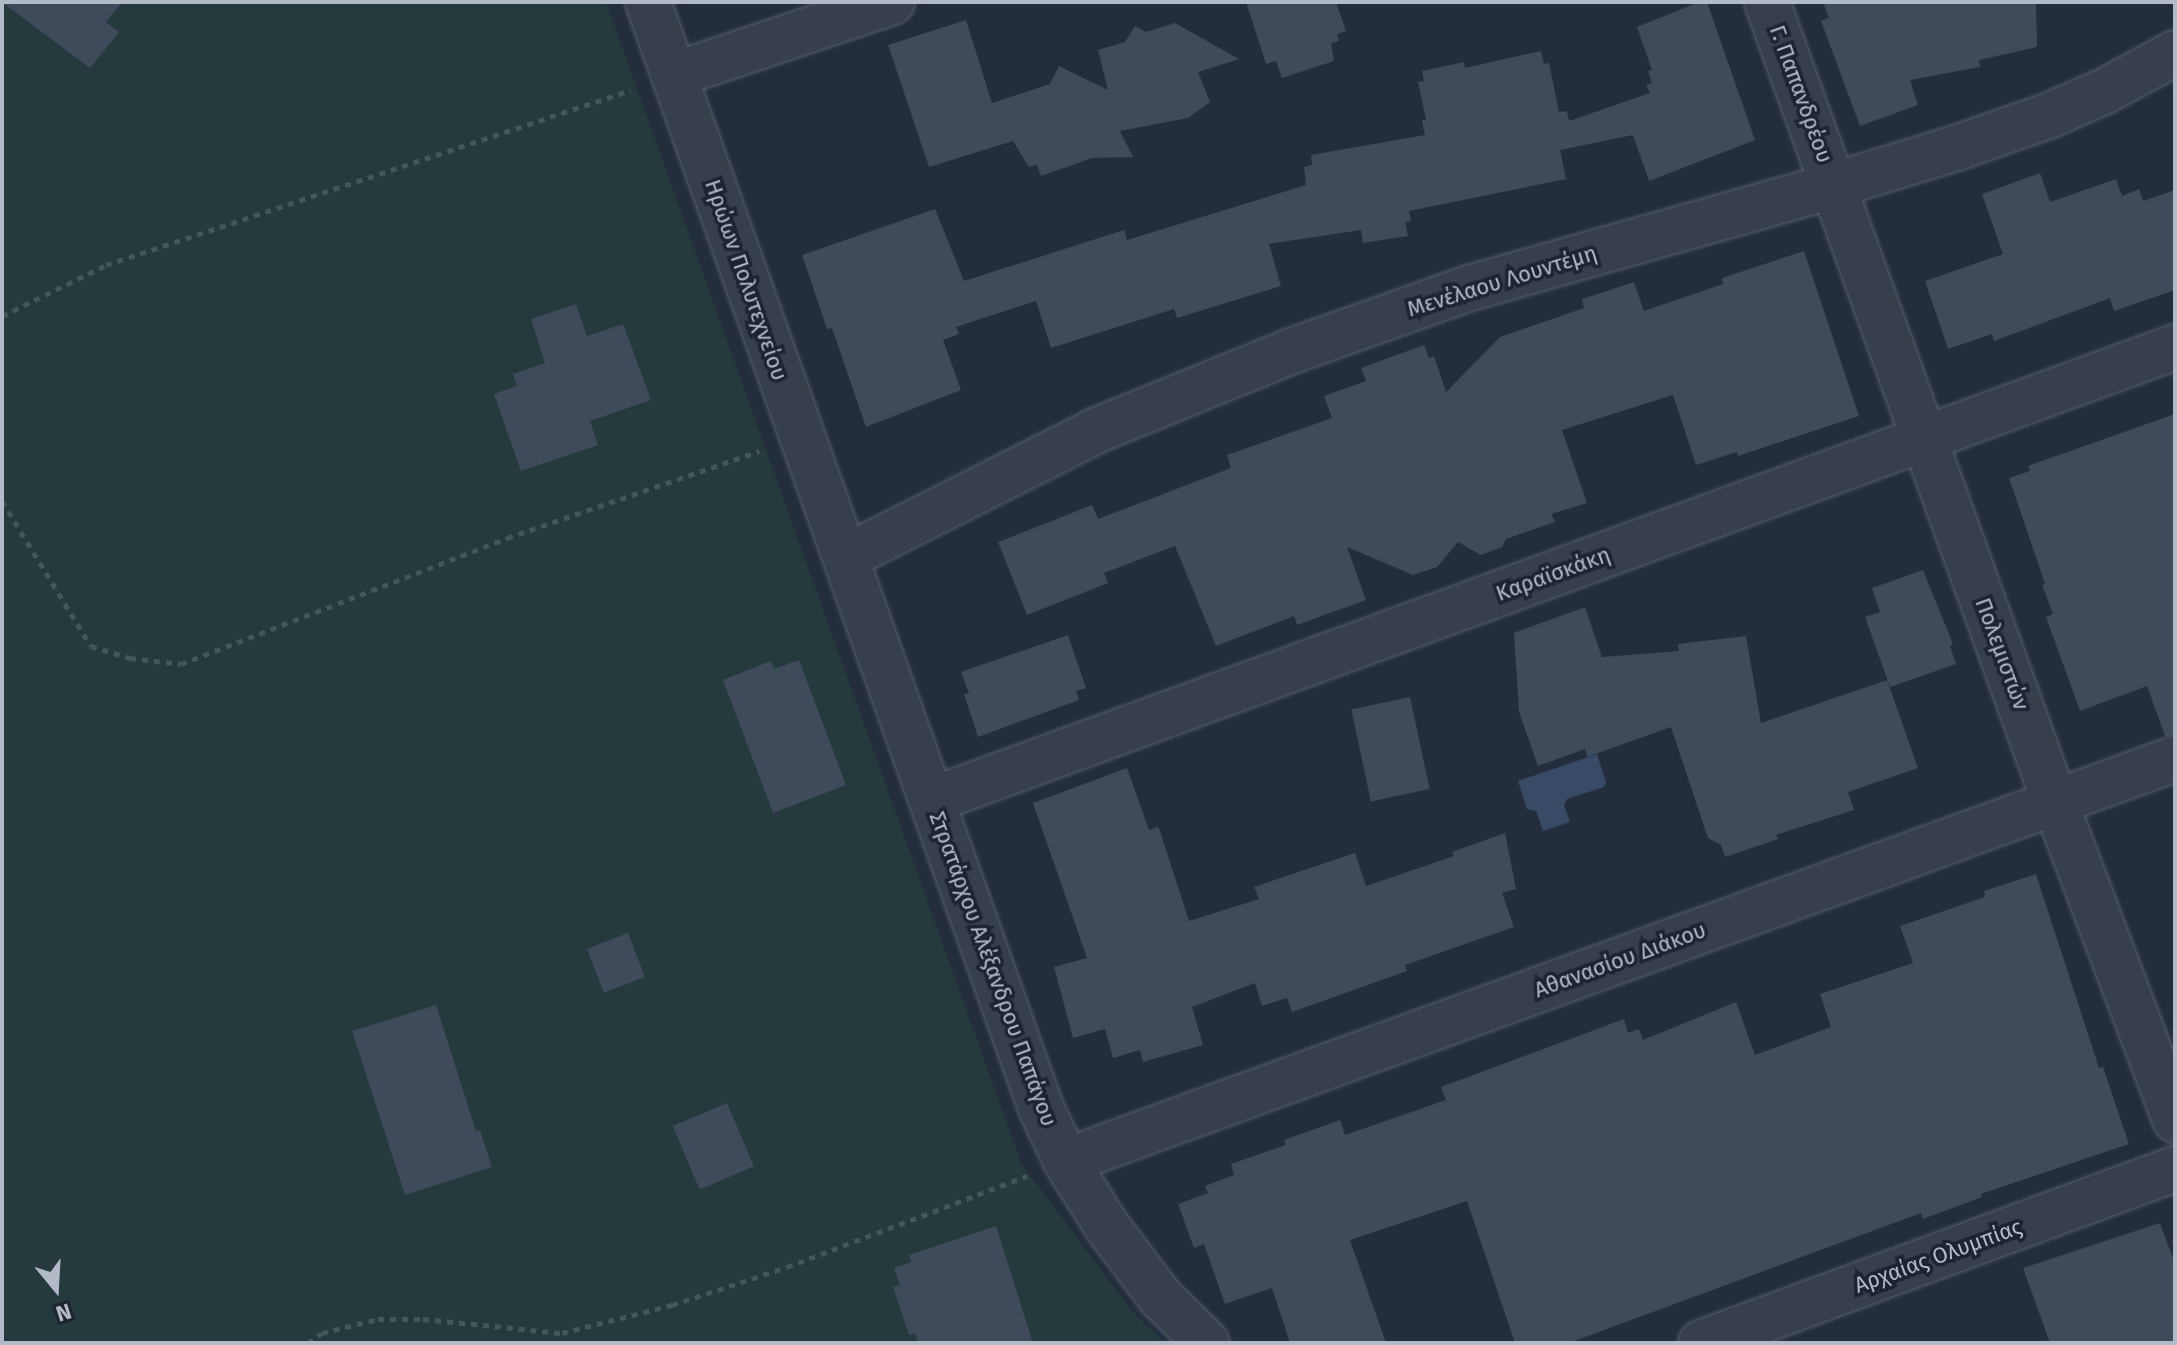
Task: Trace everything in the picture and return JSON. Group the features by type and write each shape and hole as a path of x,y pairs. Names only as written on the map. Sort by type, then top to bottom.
{"street":[{"name":"Ηρώων Πολυτεχνείου","path":"648,2 846,557"},
{"path":"674,75 892,2"},
{"name":"Γ. Παπανδρέου","path":"1767,2 1835,185"},
{"name":"Μενέλαου Λουντέμη","path":"846,557 1097,430 1289,352 1473,287 1835,185 2048,116 2105,91 2175,53"},
{"name":"Πολεμιστών","path":"1835,185 2055,802 2175,1120"},
{"name":"Καραϊσκάκη","path":"932,800 2175,347"},
{"name":"Στρατάρχου Αλέξανδρου Παπάγου","path":"846,557 1041,1108 1066,1161 1106,1225 1161,1298 1207,1343"},
{"name":"Αθανασίου Διάκου","path":"1066,1161 2175,759"},
{"name":"Αρχαίας Ολυμπίας","path":"1701,1343 2175,1169"}],"path":[{"path":"2,316 106,265 674,75"},
{"path":"2,501 91,646 130,658 181,664 507,538 801,437"},
{"path":"308,1343 322,1333 378,1319 423,1319 562,1333 672,1305 787,1267 1066,1161"}],"green space":[{"path":"2,2 606,2 1021,1163 1132,1311 1166,1343 2,1343"}],"water":[{"path":"1597,754 1606,782 1604,787 1567,799 1564,805 1570,822 1543,831 1536,811 1527,809 1518,781"}],"building":[{"path":"2,2 122,2 106,22 119,32 90,68"},
{"path":"1246,2 1336,2 1346,31 1337,34 1339,41 1331,43 1334,61 1282,78 1276,61 1266,64"},
{"path":"1699,2 1707,2 1755,140 1649,181 1633,135 1560,150 1566,179 1409,211 1411,221 1405,222 1408,236 1363,243 1361,230 1269,244 1281,286 1177,318 1174,309 1051,348 1036,301 956,327 959,334 943,340 961,390 866,427 832,328 827,329 802,255 935,209 964,281 1124,230 1127,240 1306,185 1304,167 1312,165 1311,155 1425,135 1422,120 1426,120 1418,82 1424,81 1422,71 1464,62 1465,68 1541,51 1544,64 1549,63 1559,112 1567,111 1569,121 1650,93 1646,85 1652,83 1648,71 1652,70 1637,27"},
{"path":"1823,2 2036,2 2037,47 1979,60 1980,67 1910,80 1918,105 1860,126 1821,21 1829,18"},
{"path":"966,20 992,103 1050,84 1059,66 1108,90 1098,50 1125,42 1135,26 1146,32 1175,23 1239,59 1198,72 1210,102 1188,118 1120,131 1133,157 1092,158 1041,176 1037,165 1029,167 1013,141 929,167 888,45"},
{"path":"2040,173 2050,202 2116,179 2122,196 2139,189 2143,201 2175,190 2175,290 2114,311 2110,298 1994,341 1992,334 1948,349 1925,281 2003,254 1982,194"},
{"path":"1804,251 1859,416 1738,456 1737,452 1696,465 1673,395 1562,430 1587,503 1551,514 1555,522 1506,539 1502,547 1481,555 1458,542 1437,567 1413,575 1347,547 1366,600 1297,625 1294,616 1216,646 1175,546 1104,573 1108,583 1027,615 998,542 1092,505 1098,519 1231,468 1227,455 1332,418 1324,396 1366,381 1361,368 1424,345 1429,358 1434,356 1446,392 1500,337 1584,308 1582,299 1634,282 1644,311 1723,284 1722,278"},
{"path":"576,304 587,336 623,324 651,400 590,421 598,445 521,471 494,394 517,386 513,374 545,363 531,319"},
{"path":"2175,414 2175,735 2165,736 2147,686 2080,711 2046,617 2053,614 2009,478 2030,471 2028,466"},
{"path":"1923,570 1953,644 1950,646 1956,664 1890,687 1865,617 1880,612 1872,588"},
{"path":"1585,607 1602,657 1679,651 1678,644 1746,636 1761,723 1887,680 1918,768 1848,792 1854,810 1776,835 1778,839 1725,857 1721,845 1708,838 1671,727 1587,757 1585,749 1538,766 1519,712 1514,633"},
{"path":"1068,635 1086,688 1076,691 1079,700 978,737 964,694 969,693 961,672"},
{"path":"799,660 846,785 773,813 723,680 771,661 774,669"},
{"path":"1410,697 1430,789 1371,801 1351,709"},
{"path":"1127,768 1149,830 1158,827 1160,831 1189,921 1259,899 1254,887 1355,853 1366,886 1454,856 1452,852 1505,833 1516,889 1502,893 1514,927 1405,965 1407,971 1292,1012 1287,998 1262,1006 1255,983 1192,1007 1203,1045 1143,1062 1140,1050 1113,1058 1105,1029 1073,1038 1054,967 1087,958 1033,803"},
{"path":"2036,874 2099,1068 2103,1067 2129,1144 1981,1194 1982,1197 1923,1219 1921,1213 1569,1343 1515,1343 1467,1201 1350,1240 1386,1343 1290,1343 1272,1288 1225,1304 1204,1244 1194,1248 1178,1204 1208,1193 1205,1186 1234,1175 1231,1164 1286,1145 1284,1140 1340,1120 1345,1135 1446,1100 1441,1087 1624,1019 1628,1033 1639,1029 1643,1040 1736,1002 1755,1055 1831,1027 1820,994 1913,963 1900,926 1985,897 1984,891"},
{"path":"628,933 645,977 604,993 587,949"},
{"path":"436,1005 476,1131 480,1130 492,1167 405,1195 352,1031"},
{"path":"727,1103 754,1167 700,1190 673,1126"},
{"path":"2160,1223 2175,1264 2175,1343 2050,1343 2023,1268"},
{"path":"996,1226 1033,1343 918,1343 915,1333 909,1335 893,1287 900,1285 894,1268 911,1262 909,1255"}]}
